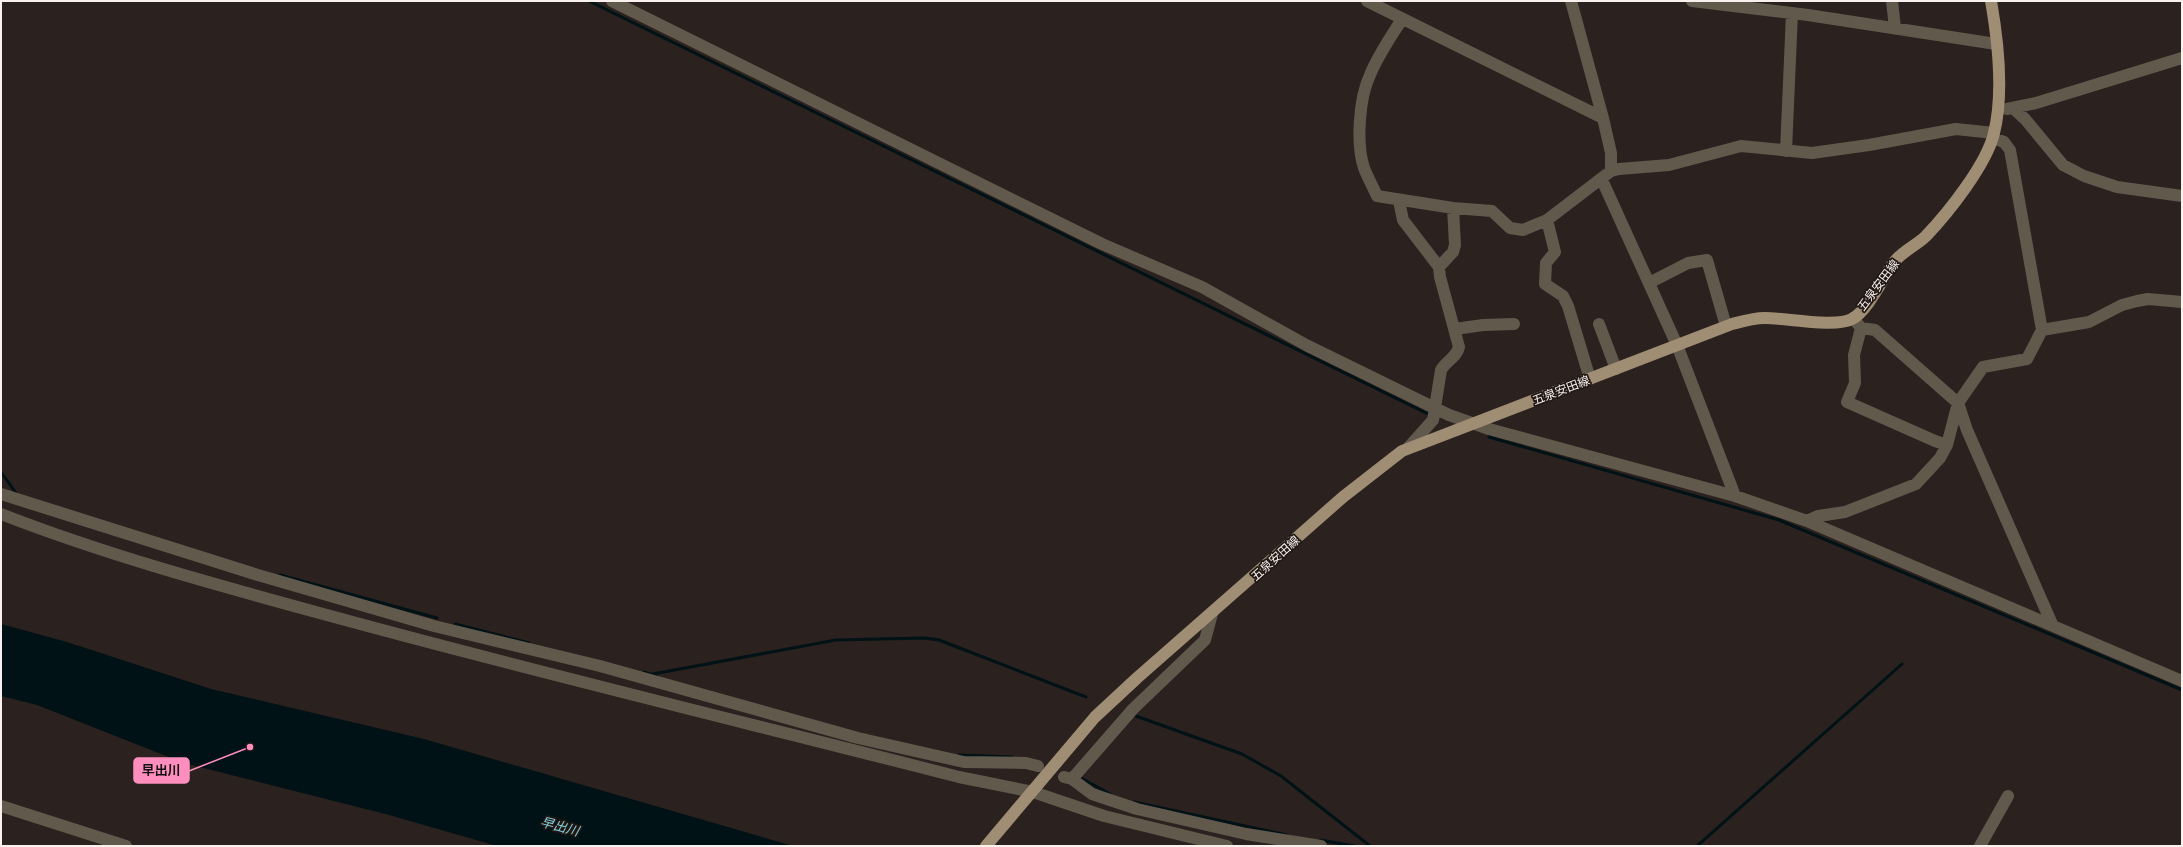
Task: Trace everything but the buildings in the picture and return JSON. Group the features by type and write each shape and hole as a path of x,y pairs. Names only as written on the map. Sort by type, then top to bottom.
{"main road":[{"name":"五泉安田線","path":"986,846 1095,717 1137,678 1212,614 1343,497 1396,455 1408,448 1726,326 1750,319 1841,322 1853,318 1873,297 1896,260 1925,236 1945,213 1984,158 1994,135 1998,110 1996,44 1990,1"}],"street":[{"path":"612,1 1102,244 1202,287 1306,345 1436,408 1472,423 1735,496 1807,521 2052,624 2182,681"},
{"path":"1367,1 1603,118"},
{"path":"1571,1 1603,118 1611,153 1611,171"},
{"path":"1692,1 1719,3 1792,13 1996,44"},
{"path":"1892,1 1895,28"},
{"path":"1786,151 1792,13"},
{"path":"1402,19 1369,75 1363,100 1359,135 1364,168 1377,196 1399,201 1492,211 1510,228 1523,230 1547,220 1602,180 1611,171 1669,165 1741,146 1812,153 1869,146 1956,128 1994,135 2004,142 2010,150 2042,330 2028,359 1983,367 1958,403 1947,445 1940,458 1916,484 1845,512 1818,516 1807,521"},
{"path":"1998,110 2036,103 2182,58"},
{"path":"2013,108 2025,119 2063,165 2084,176 2117,187 2182,196"},
{"path":"1602,180 1677,345 1735,496"},
{"path":"1399,201 1403,220 1439,267 1440,277 1455,329 1458,352 1446,362 1441,370 1433,420 1408,448"},
{"path":"1439,267 1453,252 1455,245 1453,208"},
{"path":"1547,220 1555,252 1546,263 1545,284 1563,296 1568,306 1590,379"},
{"path":"1649,283 1688,263 1708,260 1726,326"},
{"path":"2042,330 2089,322 2122,306 2137,301 2148,299 2182,302"},
{"path":"1853,318 1861,328 1875,330 1958,403 1967,430 2052,624"},
{"path":"1455,329 1483,325 1514,324"},
{"path":"1599,324 1616,369"},
{"path":"1861,328 1854,355 1855,383 1848,402 1947,445"},
{"path":"1,494 243,570 434,626 608,668 858,738 964,762 1026,763 1038,766"},
{"path":"1,514 58,536 176,573 409,637 1031,794 1104,816 1227,846"},
{"path":"1212,614 1205,640 1128,714 1068,778 1092,794 1137,809 1246,834 1321,846"},
{"path":"1980,846 2008,796"},
{"path":"1,806 126,846"}],"water":[{"path":"1,624 67,642 211,689 424,739 793,846 497,846 389,815 184,763 37,705 1,696"}],"waterway":[{"path":"589,1 1428,414"},
{"path":"1489,437 1779,520 2182,690"},
{"path":"1,472 16,493"},
{"path":"280,575 437,618"},
{"path":"455,624 529,643"},
{"path":"653,674 836,640 925,638 939,640 1086,697"},
{"path":"1697,846 1902,664"},
{"path":"644,672 656,676"},
{"path":"1133,715 1242,754 1281,776 1370,846"},
{"path":"959,755 1012,757"},
{"path":"1081,778 1110,794"},
{"path":"1134,802 1287,835"},
{"path":"1320,840 1354,846"}],"place":[{"name":"早出川","path":"250,747"}]}
